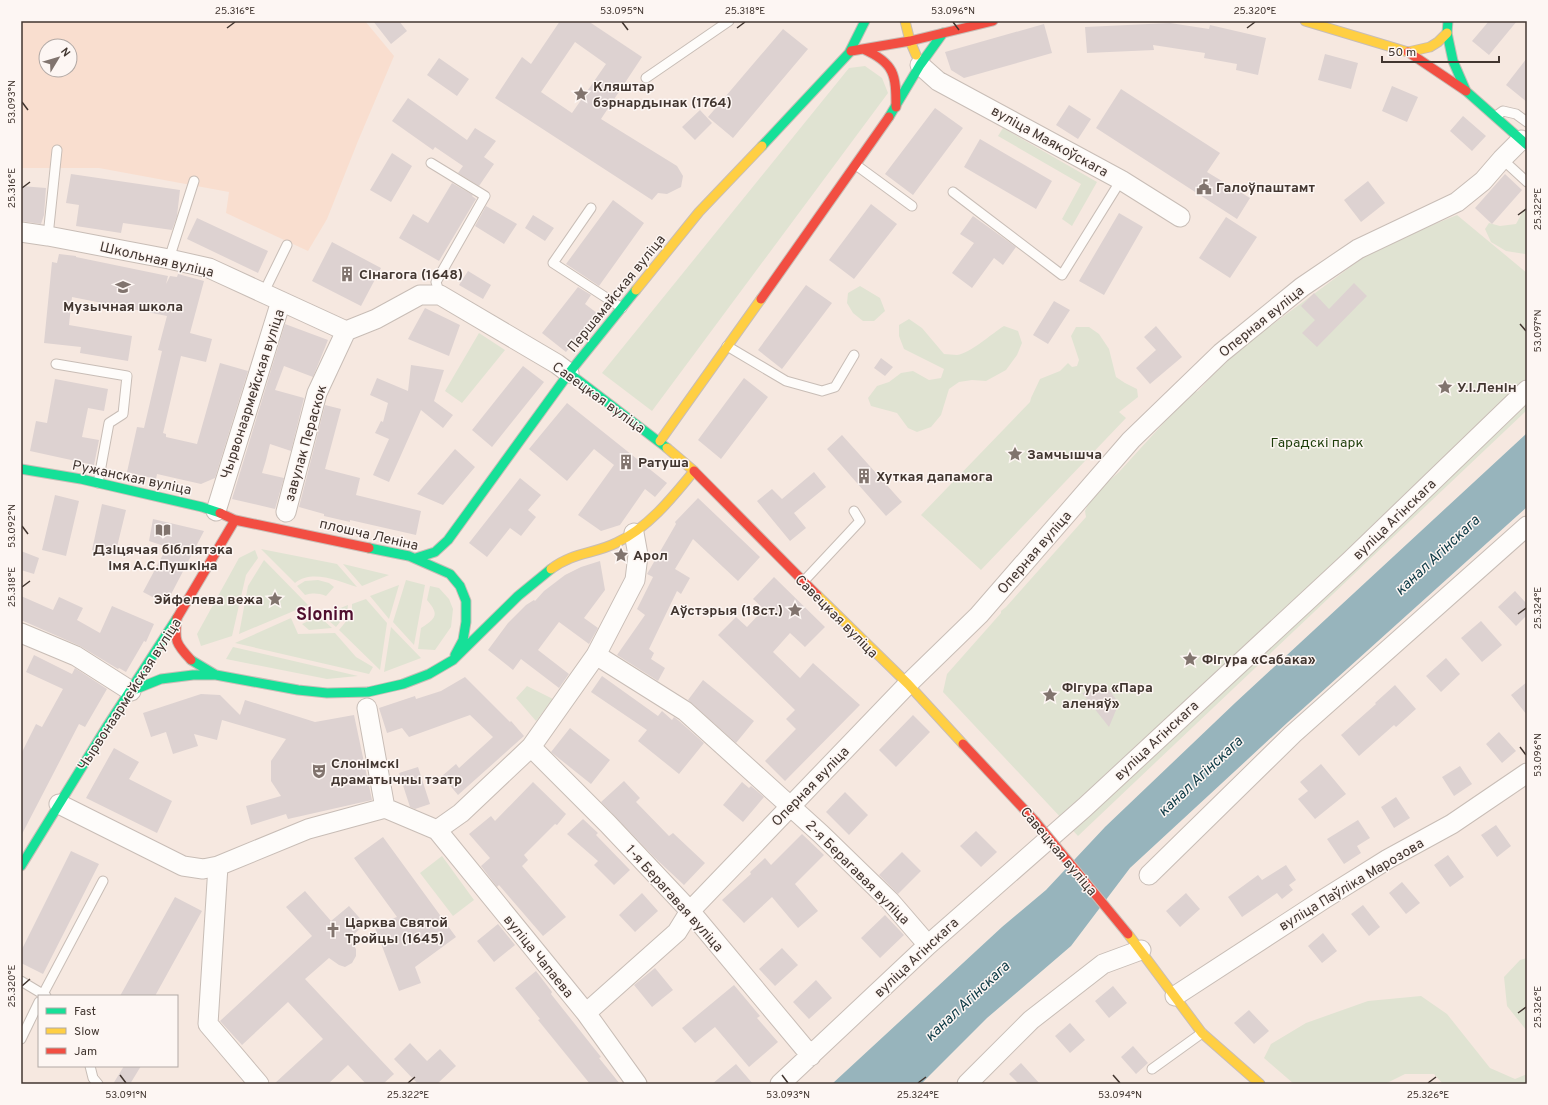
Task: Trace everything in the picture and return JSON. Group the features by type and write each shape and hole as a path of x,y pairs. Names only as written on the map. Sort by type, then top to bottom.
{"main road":[{"name":"Першамайская вуліца","path":"416,558 435,552 448,540 570,373 699,212 851,51 865,21"},
{"path":"905,21 910,41 920,65"},
{"path":"954,21 971,27"},
{"path":"851,51 910,41 993,21"},
{"path":"1305,21 1408,52 1466,91 1524,143"},
{"path":"1448,21 1447,33 1453,61 1466,91"},
{"path":"897,28 910,41"},
{"path":"660,441 856,165 896,107 920,65 943,33"},
{"path":"1408,52 1430,47 1438,42 1447,33"},
{"path":"863,49 877,54 892,72 896,82 896,107"},
{"name":"Савецкая вуліца","path":"570,373 660,441 694,471 803,582 908,684 1035,821 1141,950 1202,1033 1260,1084"},
{"name":"Ружанская вуліца","path":"21,469 98,483 216,511 235,520"},
{"name":"плошча Леніна","path":"131,691 161,679 193,674 216,675 298,690 327,693 368,692 403,684 429,674 452,660 518,596 558,564 577,554 615,544 634,533 669,501 694,471"},
{"name":"плошча Леніна","path":"235,520 416,558 450,574 460,586 466,601 466,622 463,640 452,660"},
{"name":"Чырвонаармейская вуліца","path":"22,863 177,618 235,520"},
{"name":"плошча Леніна","path":"177,618 175,635 179,646 192,661 216,675"}],"street":[{"name":"вуліца Маякоўскага","path":"920,65 938,81 1121,180 1180,217"},
{"name":"Оперная вуліца","path":"586,1013 677,932 690,911 908,684 979,615 1131,440 1221,353 1302,287 1358,249 1457,202 1483,181 1502,159 1524,143"},
{"name":"Школьная вуліца","path":"21,232 170,259 209,268 339,328"},
{"path":"339,328 376,319 420,295 440,295"},
{"name":"Савецкая вуліца","path":"440,295 570,373"},
{"name":"Чырвонаармейская вуліца","path":"216,511 281,301"},
{"name":"завулак Пераскок","path":"286,512 317,393 339,328"},
{"name":"вуліца Агінскага","path":"780,1084 928,945 1085,807 1345,566 1527,390"},
{"path":"1149,875 1293,734 1527,526"},
{"path":"59,804 183,866 203,869 218,866 308,829 385,808 437,830 461,813 531,747 596,656 635,580 638,555 634,533"},
{"path":"21,633 76,656 131,691"},
{"name":"2-я Берагавая вуліца","path":"596,656 685,711 890,901 928,945"},
{"path":"367,708 385,808"},
{"name":"1-я Берагавая вуліца","path":"531,747 608,824 690,911 811,1056"},
{"name":"вуліца Паўліка Марозова","path":"1175,996 1388,859 1452,824 1527,773"},
{"name":"вуліца Чапаева","path":"437,830 586,1013 637,1084"},
{"path":"218,866 208,1024 259,1084"},
{"path":"967,1084 1031,1020 1103,964 1141,950"}],"lane":[{"path":"646,78 729,21"},
{"path":"1495,117 1503,111 1516,114 1527,122"},
{"path":"48,236 57,150"},
{"path":"1502,159 1527,182"},
{"path":"431,164 485,196 436,282 440,295"},
{"path":"856,165 912,206"},
{"path":"953,192 1062,275 1121,180"},
{"path":"170,259 194,181"},
{"path":"591,208 553,263 622,308"},
{"path":"263,294 287,245"},
{"path":"728,346 786,381 822,390 835,387 854,355"},
{"path":"56,364 127,376 123,414 109,423 98,483"},
{"path":"803,582 860,521 854,511"},
{"path":"43,995 103,881"},
{"path":"21,981 39,995"},
{"path":"21,1039 38,1005"},
{"path":"1152,1069 1202,1033"},
{"path":"90,1067 93,1078 98,1084"}],"shaded area":[{"path":"21,21 365,21 394,56 327,219 308,251 226,213 229,192 99,168 21,168"}],"green space":[{"path":"865,66 882,78 888,93 652,411 602,373 849,68"},
{"path":"1003,128 1097,182 1072,226 1062,219 1081,184 998,136"},
{"path":"1527,204 1527,256 1525,254 1506,251 1491,242 1485,229 1489,223 1500,226 1516,224"},
{"name":"Гарадскі парк","path":"1457,215 1527,273 1527,410 1078,836 943,692 947,674 1001,613 1001,611 1086,517 1085,511 1092,496 1119,472 1190,394 1198,391 1231,355 1376,248"},
{"path":"860,286 880,298 885,311 874,321 863,321 853,313 847,303 848,293"},
{"path":"909,319 922,328 944,354 963,354 1004,326 1018,331 1022,343 1017,355 1006,370 986,381 972,380 959,382 949,389 941,415 931,427 917,432 908,428 897,413 871,406 868,398 877,386 889,382 901,373 913,371 929,380 941,378 944,369 904,349 899,336 899,325"},
{"path":"1076,327 1089,327 1099,334 1109,349 1116,377 1137,389 1138,397 1119,412 1126,418 981,570 921,515 1030,402 1040,379 1060,371 1068,363 1072,367 1077,366 1079,360 1071,336"},
{"path":"479,333 505,350 462,403 445,391"},
{"path":"261,549 337,564 357,587 334,579 317,577 309,577 295,583"},
{"path":"255,550 258,558 246,575 232,636 201,646 197,634 239,558"},
{"path":"264,560 308,605 239,634 248,586"},
{"path":"343,564 389,575 362,586"},
{"path":"318,580 329,583 334,587 326,596 320,594 305,595 297,586 305,581"},
{"path":"406,580 425,585 414,645 393,622"},
{"path":"399,585 389,619 370,596"},
{"path":"430,586 439,588 449,599 453,609 451,627 435,650 418,649 421,628 433,618 435,612 427,600"},
{"path":"366,599 387,623 380,670 339,630 352,614 352,604"},
{"path":"348,605 347,613 336,627 328,620 332,616 333,611"},
{"path":"319,616 332,628 309,630 302,624"},
{"path":"291,618 298,634 335,633 356,657 373,667 369,674 235,643"},
{"path":"391,627 421,658 384,672"},
{"path":"233,647 358,676 327,679 226,659"},
{"path":"527,686 553,699 536,721 516,698"},
{"path":"442,856 474,900 453,916 420,873"},
{"path":"1527,958 1527,1031 1507,1006 1504,977 1520,960"},
{"path":"1421,996 1447,1014 1490,1068 1515,1079 1527,1074 1527,1084 1443,1084 1434,1074 1405,1074 1385,1084 1294,1084 1264,1058 1271,1044 1306,1023 1368,1001"}],"water":[{"name":"канал Агінскага","path":"1527,433 1527,507 1287,723 1130,868 1071,946 987,1018 921,1084 832,1084 1002,927 1046,890 1105,827 1235,703"}],"building":[{"path":"373,21 399,21 407,31 391,44"},
{"path":"560,21 588,21 642,57 601,119 677,166 683,176 681,187 667,194 658,193 652,200 495,98 522,57 531,64","holes":["575,42 606,64 572,113 541,92"]},
{"path":"1489,21 1517,21 1489,55 1472,41"},
{"path":"1170,23 1209,29 1210,25 1266,38 1258,75 1236,70 1237,64 1204,58 1205,53 1153,45 1154,50 1087,53 1085,27"},
{"path":"1044,24 1052,53 964,78 951,70 945,52"},
{"path":"783,29 808,49 733,138 708,117"},
{"path":"1325,54 1358,63 1351,89 1318,80"},
{"path":"439,58 469,79 457,96 427,75"},
{"path":"1527,58 1527,102 1506,85"},
{"path":"1392,86 1418,97 1407,122 1382,111"},
{"path":"1121,89 1220,153 1207,172 1250,198 1237,219 1096,128"},
{"path":"408,98 467,140 475,128 496,141 484,157 494,164 479,186 458,173 463,166 435,147 433,150 392,121"},
{"path":"1069,105 1091,119 1078,139 1056,125"},
{"path":"935,108 963,128 913,195 885,174"},
{"path":"700,110 712,123 695,140 682,127"},
{"path":"1463,116 1486,136 1472,151 1450,131"},
{"path":"980,139 1052,181 1036,209 964,167"},
{"path":"392,153 412,166 391,202 370,190"},
{"path":"71,174 180,190 177,216 172,230 123,223 121,233 76,226 79,205 66,203"},
{"path":"1505,174 1522,190 1492,224 1475,208"},
{"path":"1368,181 1385,203 1361,222 1344,200"},
{"path":"452,183 473,195 472,196 476,199 439,261 399,238 413,214 428,223"},
{"path":"21,186 46,188 44,215 41,224 21,221"},
{"path":"613,200 644,223 599,286 566,264"},
{"path":"871,204 897,224 854,279 829,260"},
{"path":"486,206 517,224 504,244 475,226"},
{"path":"1119,213 1143,227 1104,295 1079,281"},
{"path":"533,215 554,228 545,241 525,228"},
{"path":"973,216 1016,247 1003,265 994,258 972,288 952,273 974,243 960,234"},
{"path":"1226,217 1257,237 1230,278 1199,258"},
{"path":"197,218 268,251 258,273 187,239"},
{"name":"Сінагога (1648)","path":"332,242 381,268 361,306 312,281"},
{"path":"59,254 76,256 168,276 166,284 170,276 177,277 178,274 204,281 190,333 212,339 206,362 181,356 163,433 166,434 166,437 197,444 220,363 248,371 215,478 201,484 157,474 156,479 127,472 137,427 144,428 162,351 158,350 167,316 72,297 69,325 132,336 128,361 80,353 81,347 44,343 52,262 57,263"},
{"path":"468,271 491,285 483,299 459,285"},
{"path":"1354,283 1367,296 1317,347 1302,333 1315,320 1301,306 1314,293 1329,309"},
{"path":"806,285 832,303 782,369 758,350"},
{"path":"578,287 591,295 585,304 597,313 566,352 542,333"},
{"path":"1054,301 1070,310 1048,344 1033,335"},
{"path":"425,308 460,325 449,356 408,339"},
{"path":"285,324 328,340 313,377 284,366 275,390 304,398 291,451 270,444 262,473 284,478 275,509 232,499"},
{"path":"1156,326 1182,357 1150,384 1136,368 1156,350 1144,337"},
{"path":"881,358 893,367 885,376 874,368"},
{"path":"411,365 444,370 434,401 453,415 443,428 421,410 389,482 373,475 389,439 375,433 381,421 383,422 388,403 370,395 377,378 408,391"},
{"path":"523,366 544,382 492,447 472,430"},
{"path":"744,378 768,397 721,459 698,440"},
{"path":"55,379 108,389 104,411 88,408 82,437 99,440 94,465 30,451 36,421 47,423"},
{"path":"567,403 667,483 655,497 645,489 620,525 601,531 578,515 614,465 594,449 567,481 529,449"},
{"path":"325,405 341,409 325,469 360,478 356,495 421,511 416,535 350,520 350,522 324,516 324,514 299,507"},
{"name":"Хуткая дапамога","path":"842,435 902,502 886,516 827,449"},
{"path":"455,449 475,467 443,505 417,494"},
{"path":"814,472 826,487 794,513 806,528 790,541 757,501 772,489 782,499"},
{"path":"520,478 541,495 528,510 536,517 521,536 510,528 487,557 469,543"},
{"path":"55,495 79,501 66,556 42,550"},
{"path":"698,498 760,557 738,581 693,539 675,569 690,578 681,594 677,591 649,649 654,653 651,659 665,668 658,681 617,655 645,615 637,609 653,577 647,574 676,524 675,522"},
{"path":"102,504 126,510 115,555 92,550"},
{"path":"153,519 204,531 166,604 143,592 167,547 149,541"},
{"path":"21,551 39,558 34,574 21,570"},
{"path":"600,561 605,590 584,618 598,628 589,644 559,622 538,650 569,674 559,688 521,659 513,670 488,650 508,623 526,605 534,600 535,601 544,591 565,575 581,567"},
{"path":"774,577 825,627 805,647 790,633 773,652 800,678 813,663 860,705 785,781 765,761 796,729 786,719 795,710 718,635 736,617 747,627 764,609 753,599"},
{"path":"1515,591 1527,604 1527,615 1516,626 1498,607"},
{"path":"21,596 53,610 59,597 83,608 77,620 100,633 112,606 154,624 146,642 144,641 126,672 119,668 118,669 80,646 21,620"},
{"path":"1481,621 1502,645 1482,662 1461,638"},
{"path":"34,655 72,674 75,668 107,689 85,727 79,724 21,836 21,754 36,724 42,727 63,689 26,672"},
{"path":"1446,658 1460,674 1441,692 1426,676"},
{"path":"602,676 658,716 662,711 672,720 674,717 704,743 679,774 638,741 647,730 591,692"},
{"path":"465,677 510,722 511,721 524,736 458,795 442,776 456,764 459,768 493,737 470,715 409,737 402,728 387,733 379,708 415,696 416,699 441,691"},
{"path":"703,680 754,721 736,743 688,700"},
{"path":"1527,682 1527,715 1511,695"},
{"path":"1395,685 1416,709 1396,727 1394,725 1359,756 1341,735"},
{"path":"1109,690 1119,703 1109,727 1082,693"},
{"path":"201,694 220,695 240,715 245,700 315,722 354,715 372,800 288,819 286,814 251,825 246,806 281,796 271,781 271,761 286,739 222,720 217,740 194,734 198,746 173,754 166,732 151,737 143,713"},
{"path":"913,715 930,732 896,767 879,750"},
{"path":"570,728 610,760 591,784 551,752"},
{"path":"1499,732 1516,751 1502,763 1486,744"},
{"path":"114,748 139,762 129,779 172,801 157,833 86,798"},
{"path":"1321,764 1346,794 1315,819 1298,799 1308,791 1300,782"},
{"path":"1460,766 1472,784 1454,796 1442,777"},
{"path":"418,767 430,804 415,809 410,807 399,773"},
{"path":"624,781 640,798 636,802 669,836 673,833 705,863 684,885 654,857 601,802"},
{"path":"533,782 566,814 557,825 555,824 524,855 528,860 522,866 566,917 543,936 499,885 497,887 481,866 490,858 469,834 491,816 495,821"},
{"path":"742,782 749,788 751,786 764,797 743,822 723,805"},
{"path":"845,792 868,815 849,835 826,812"},
{"path":"1396,797 1410,818 1394,828 1381,807"},
{"path":"583,819 598,833 596,835 630,870 614,885 594,865 598,861 567,834"},
{"path":"1358,820 1370,838 1357,846 1361,853 1344,864 1327,839"},
{"path":"1496,825 1511,846 1497,857 1481,835"},
{"path":"976,831 997,852 981,867 960,846"},
{"path":"802,834 824,855 795,884 818,911 798,928 772,897 744,923 722,900 751,874 750,872 765,858 771,865"},
{"path":"383,837 456,937 415,967 421,983 399,991 374,925 397,917 354,858"},
{"path":"71,851 99,864 43,974 21,963 21,951"},
{"path":"902,852 921,871 898,894 879,875"},
{"path":"1448,855 1464,877 1450,887 1434,865"},
{"path":"1286,865 1296,880 1289,885 1293,890 1282,899 1277,893 1242,917 1228,897 1258,875 1262,880"},
{"path":"1402,882 1420,903 1406,914 1389,893"},
{"path":"305,891 331,921 349,906 365,924 349,939 356,949 356,956 352,963 345,967 329,958 305,979 394,1074 383,1084 366,1084 348,1065 328,1084 274,1084 323,1039 288,1002 242,1045 220,1021 312,936 286,907"},
{"path":"642,893 658,911 635,932 619,915"},
{"path":"1186,893 1200,909 1180,927 1166,911"},
{"path":"175,897 202,911 156,995 121,995"},
{"path":"1363,905 1380,927 1369,936 1351,914"},
{"path":"885,915 904,935 880,958 861,938"},
{"path":"498,924 515,945 494,962 477,941"},
{"path":"1323,933 1337,951 1322,963 1308,946"},
{"path":"782,948 798,965 775,986 759,969"},
{"path":"655,968 673,990 652,1007 634,985"},
{"path":"536,971 552,992 551,994 601,1057 599,1058 620,1084 590,1084 538,1020 540,1019 515,988"},
{"path":"816,980 832,998 809,1019 793,1002"},
{"path":"734,985 760,1016 757,1018 778,1042 749,1067 715,1027 695,1043 682,1028"},
{"path":"1113,986 1127,1003 1109,1018 1095,1001"},
{"path":"1249,1010 1269,1031 1254,1044 1234,1023"},
{"path":"1070,1023 1085,1040 1070,1053 1055,1036"},
{"path":"410,1043 427,1061 440,1049 456,1066 437,1084 418,1084 394,1059"},
{"path":"1133,1046 1148,1063 1136,1074 1121,1057"},
{"path":"1021,1063 1040,1084 1019,1084 1009,1074"},
{"path":"736,1064 753,1084 712,1084"},
{"path":"123,1067 140,1067 130,1084 113,1084"}],"traffic: fast":[{"path":"762,146 849,53 865,21"},
{"path":"1448,21 1447,33 1453,61 1466,91 1527,145"},
{"path":"889,117 920,65 943,33"},
{"path":"416,558 435,552 448,540 569,373 636,290"},
{"path":"569,373 667,448"},
{"path":"21,469 81,479 202,507 220,513"},
{"path":"369,548 409,556 450,574 460,586 466,601 466,622 463,640 455,655"},
{"path":"191,660 216,675 298,690 327,693 368,692 403,684 429,674 453,660 518,596 551,569"},
{"path":"21,866 106,728 177,618"},
{"path":"131,691 161,679 193,675 216,675"}],"traffic: slow":[{"path":"905,21 910,41 916,55"},
{"path":"1305,21 1408,52 1430,47 1438,42 1447,33"},
{"path":"636,290 699,212 762,146"},
{"path":"660,441 761,299"},
{"path":"551,569 567,559 608,547 628,537 659,512 694,471 667,448"},
{"path":"817,595 908,684 963,744"},
{"path":"1128,934 1202,1033 1260,1084"}],"traffic: jam":[{"path":"851,51 910,41 993,21"},
{"path":"863,49 882,59 892,71 895,86 896,107"},
{"path":"1408,52 1466,91"},
{"path":"761,299 889,117"},
{"path":"694,471 817,595"},
{"path":"220,513 235,520 369,548"},
{"path":"191,660 177,642 177,618 235,520"},
{"path":"963,744 1035,821"},
{"path":"1035,821 1128,934"}],"place":[{"name":"Кляштар бэрнардынак (1764)","path":"581,94"},
{"name":"Галоўпаштамт","path":"1204,187"},
{"name":"Сінагога (1648)","path":"347,274"},
{"name":"Музычная школа","path":"123,287"},
{"name":"У.І.Ленін","path":"1445,387"},
{"name":"Замчышча","path":"1015,454"},
{"name":"Ратуша","path":"626,462"},
{"name":"Хуткая дапамога","path":"864,476"},
{"name":"Дзіцячая бібліятэка імя А.С.Пушкіна","path":"163,530"},
{"name":"Арол","path":"621,555"},
{"name":"Эйфелева вежа","path":"275,599"},
{"name":"Аўстэрыя (18ст.)","path":"795,610"},
{"name":"Фігура «Сабака»","path":"1190,659"},
{"name":"Фігура «Пара аленяў»","path":"1050,695"},
{"name":"Слонімскі драматычны тэатр","path":"319,771"},
{"name":"Царква Святой Тройцы (1645)","path":"333,930"}],"district":[{"name":"Slonim","path":"325,614"}]}
